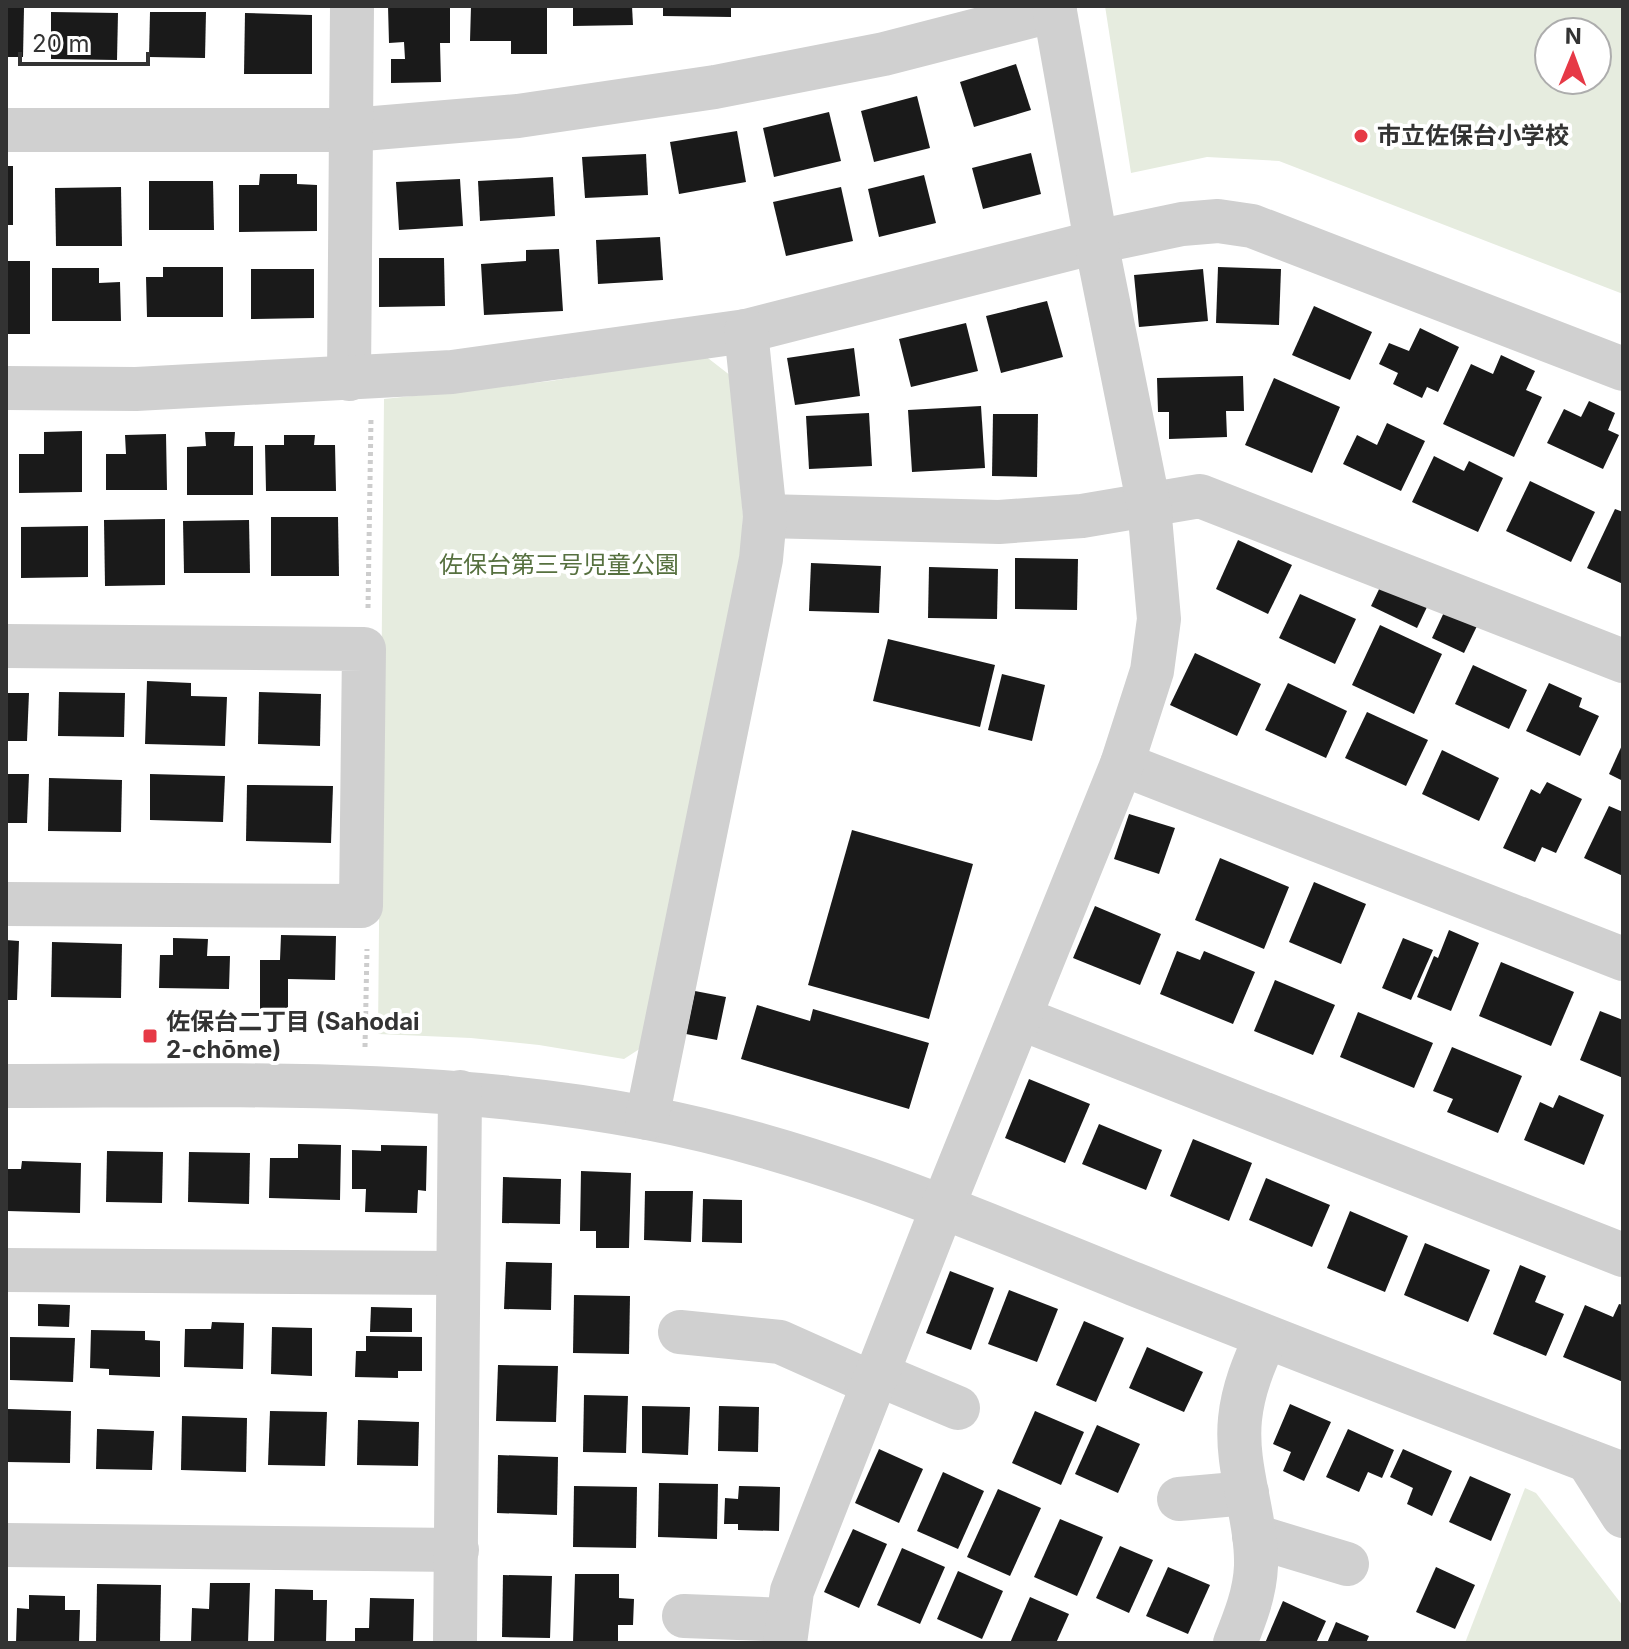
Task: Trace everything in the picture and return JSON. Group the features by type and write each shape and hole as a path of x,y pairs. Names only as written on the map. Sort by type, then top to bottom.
{"street":[{"path":"349,379 352,6"},
{"path":"6,130 351,130 518,116 715,87 884,54 1054,8 1096,242 1149,506 1159,619 1152,671 1122,764 943,1206 792,1591 786,1631 684,1616"},
{"path":"6,388 136,389 452,372 746,331 1096,242 1182,224 1218,221 1252,226 1623,369"},
{"path":"647,1118 761,559 765,516 746,331"},
{"path":"765,516 999,522 1082,516 1200,496 1623,661"},
{"path":"6,646 364,649 361,906 6,904"},
{"path":"1122,764 1623,959"},
{"path":"1020,1018 1623,1255"},
{"path":"6,1086 364,1086 460,1092 647,1118 771,1148 943,1206 1266,1337 1606,1468 1623,1516"},
{"path":"455,1643 460,1092"},
{"path":"6,1270 458,1273"},
{"path":"680,1332 780,1342 958,1408"},
{"path":"1235,1643 1253,1594 1256,1566 1240,1455 1240,1419 1249,1375 1266,1337"},
{"path":"1179,1499 1247,1493"},
{"path":"1254,1536 1347,1564"},
{"path":"6,1545 457,1550"}],"path":[{"path":"349,379 371,400 368,627 364,649"},
{"path":"361,906 368,925 364,1086"}],"green space":[{"name":"市立佐保台小学校","path":"1105,6 1623,6 1623,294 1279,161 1207,157 1131,173"},
{"name":"佐保台第三号児童公園","path":"704,355 731,376 743,515 741,551 641,1048 624,1059 471,1038 378,1034 384,399 551,381"},
{"path":"1525,1488 1536,1493 1623,1606 1623,1643 1465,1643"}],"building":[{"path":"388,6 450,6 450,43 440,43 441,82 391,83 391,59 405,59 404,42 389,43"},
{"path":"471,6 547,6 547,54 511,54 511,41 470,41"},
{"path":"573,6 632,6 633,25 573,26"},
{"path":"663,6 731,6 731,17 663,16"},
{"path":"6,7 24,8 23,57 6,57"},
{"path":"51,12 118,13 117,60 51,59"},
{"path":"150,12 206,12 205,58 149,57"},
{"path":"245,13 312,15 312,74 244,74"},
{"path":"1016,64 1031,110 974,127 960,82"},
{"path":"917,96 930,148 874,162 861,111"},
{"path":"829,112 841,161 774,177 763,128"},
{"path":"737,131 746,182 679,194 670,142"},
{"path":"1031,153 1041,194 983,209 972,168"},
{"path":"646,154 648,195 585,198 582,157"},
{"path":"6,166 13,166 13,225 6,225"},
{"path":"260,174 297,174 297,184 317,185 317,231 239,232 239,185 259,185"},
{"path":"924,175 936,223 879,237 868,189"},
{"path":"553,177 555,216 480,221 478,181"},
{"path":"460,179 463,226 399,230 396,182"},
{"path":"149,181 213,181 214,230 149,230"},
{"path":"121,187 122,246 56,246 55,188"},
{"path":"841,187 853,241 786,256 773,202"},
{"path":"660,237 663,280 598,284 596,240"},
{"path":"559,249 563,311 484,315 481,264 526,261 526,250"},
{"path":"379,258 444,258 445,306 379,307"},
{"path":"6,261 30,261 30,334 6,334"},
{"path":"163,267 223,267 223,317 147,317 146,277 163,277"},
{"path":"1218,267 1281,269 1279,325 1216,323"},
{"path":"52,268 99,268 99,283 120,282 121,321 52,321"},
{"path":"251,269 314,269 314,318 251,319"},
{"path":"1203,269 1208,321 1139,327 1134,275"},
{"path":"1047,301 1063,357 1001,373 986,316"},
{"path":"1314,306 1372,332 1350,380 1292,355"},
{"path":"966,323 978,371 911,387 899,339"},
{"path":"1420,328 1459,347 1438,392 1427,387 1422,398 1393,384 1398,373 1379,364 1389,343 1409,351"},
{"path":"854,348 860,396 795,405 787,358"},
{"path":"1501,355 1535,371 1526,390 1542,397 1514,457 1443,424 1471,364 1493,374"},
{"path":"1243,376 1244,411 1226,411 1227,437 1169,439 1169,412 1158,412 1157,378"},
{"path":"1274,378 1340,407 1312,473 1245,445"},
{"path":"1589,401 1615,413 1608,430 1619,435 1603,469 1547,443 1564,409 1581,417"},
{"path":"981,406 985,468 912,472 908,410"},
{"path":"869,413 872,466 809,469 806,416"},
{"path":"993,414 1038,414 1037,477 992,476"},
{"path":"1387,423 1425,441 1401,491 1343,464 1357,435 1377,445"},
{"path":"82,431 82,492 19,493 19,454 44,454 44,432"},
{"path":"205,432 235,432 234,446 253,446 253,495 187,495 187,447 206,446"},
{"path":"166,434 167,490 106,490 106,454 126,454 125,435"},
{"path":"284,435 315,435 314,445 335,445 336,491 266,491 265,445 284,445"},
{"path":"1434,456 1464,471 1469,461 1503,478 1478,532 1412,502"},
{"path":"1530,481 1595,512 1571,562 1506,531"},
{"path":"1615,509 1623,512 1623,584 1587,568"},
{"path":"271,517 338,517 339,576 271,576"},
{"path":"165,519 165,585 105,586 104,520"},
{"path":"249,520 250,573 184,573 183,521"},
{"path":"88,526 88,577 21,578 21,527"},
{"path":"1238,540 1292,565 1268,614 1216,589"},
{"path":"1015,558 1078,559 1077,610 1015,609"},
{"path":"811,563 881,566 879,613 809,611"},
{"path":"929,567 998,569 997,619 928,618"},
{"path":"1382,583 1428,605 1417,628 1371,606"},
{"path":"1300,594 1356,619 1335,664 1279,638"},
{"path":"1446,608 1478,624 1464,653 1432,638"},
{"path":"1380,625 1442,654 1414,714 1352,685"},
{"path":"888,639 995,665 980,727 873,701"},
{"path":"1195,653 1261,684 1237,736 1170,705"},
{"path":"1473,665 1527,690 1509,729 1455,704"},
{"path":"1002,674 1045,685 1032,741 988,730"},
{"path":"147,681 191,683 191,696 227,697 225,746 145,744"},
{"path":"1288,683 1347,711 1326,758 1265,730"},
{"path":"1549,683 1582,698 1579,707 1599,716 1580,756 1526,731"},
{"path":"59,692 125,693 124,737 58,736"},
{"path":"259,692 321,694 320,746 258,744"},
{"path":"6,693 29,693 27,741 6,741"},
{"path":"1367,712 1428,740 1406,786 1345,758"},
{"path":"1623,743 1623,781 1609,774"},
{"path":"1442,750 1499,778 1479,821 1422,794"},
{"path":"6,774 29,774 27,823 6,823"},
{"path":"150,774 225,776 223,822 150,820"},
{"path":"49,778 122,780 121,832 48,831"},
{"path":"1547,782 1582,799 1556,853 1542,847 1535,862 1503,848 1531,789 1540,794"},
{"path":"247,785 333,786 331,843 246,841"},
{"path":"1609,806 1623,812 1623,876 1584,858"},
{"path":"1129,814 1175,828 1159,874 1114,859"},
{"path":"852,830 973,864 929,1019 808,985"},
{"path":"1220,858 1289,887 1264,949 1195,920"},
{"path":"1314,882 1366,904 1341,964 1289,942"},
{"path":"1095,906 1161,934 1140,985 1073,958"},
{"path":"1449,930 1479,943 1451,1011 1417,997"},
{"path":"281,935 336,936 335,980 288,979 288,1011 260,1011 260,960 280,960"},
{"path":"173,938 208,939 207,956 230,956 229,989 159,988 160,955 173,955"},
{"path":"1403,938 1433,950 1411,1000 1382,988"},
{"path":"6,940 19,941 17,1000 6,1000"},
{"path":"52,942 122,944 121,998 51,997"},
{"path":"1177,951 1200,960 1204,951 1255,972 1233,1024 1160,994"},
{"path":"1501,962 1574,992 1551,1046 1479,1016"},
{"path":"1275,980 1335,1005 1313,1055 1254,1031"},
{"path":"695,991 726,997 717,1040 686,1034"},
{"path":"757,1005 810,1021 813,1009 929,1043 909,1109 741,1059"},
{"path":"1600,1011 1623,1020 1623,1078 1580,1060"},
{"path":"1358,1012 1433,1043 1414,1088 1340,1057"},
{"path":"1452,1047 1522,1076 1498,1133 1447,1112 1453,1099 1433,1091"},
{"path":"1029,1079 1090,1104 1065,1163 1005,1138"},
{"path":"1559,1095 1604,1115 1584,1165 1524,1140 1540,1102 1553,1108"},
{"path":"1099,1124 1162,1150 1146,1190 1082,1164"},
{"path":"1193,1139 1252,1163 1229,1221 1170,1196"},
{"path":"298,1144 341,1145 340,1200 269,1198 270,1158 298,1158"},
{"path":"381,1145 427,1146 426,1191 418,1190 417,1213 365,1212 366,1189 352,1189 352,1150 381,1151"},
{"path":"107,1151 163,1152 162,1203 106,1202"},
{"path":"189,1152 250,1153 249,1204 188,1202"},
{"path":"22,1161 81,1163 80,1213 7,1211 7,1169 21,1169"},
{"path":"581,1171 631,1173 629,1248 596,1248 596,1231 580,1231"},
{"path":"503,1177 561,1179 560,1224 502,1223"},
{"path":"1266,1178 1330,1205 1312,1247 1249,1220"},
{"path":"645,1191 693,1191 691,1242 644,1240"},
{"path":"703,1199 742,1200 742,1243 702,1242"},
{"path":"1350,1211 1408,1236 1385,1292 1327,1268"},
{"path":"1425,1243 1490,1270 1468,1322 1404,1295"},
{"path":"506,1262 552,1263 551,1310 504,1309"},
{"path":"1520,1265 1546,1276 1535,1302 1564,1314 1546,1356 1493,1334"},
{"path":"950,1271 994,1288 971,1350 926,1333"},
{"path":"1009,1290 1058,1309 1037,1362 988,1344"},
{"path":"574,1295 630,1296 629,1354 573,1353"},
{"path":"38,1304 70,1305 69,1327 38,1326"},
{"path":"1619,1304 1623,1305 1623,1382 1563,1357 1585,1305 1613,1317"},
{"path":"371,1307 412,1308 412,1332 370,1332"},
{"path":"1084,1321 1124,1338 1096,1402 1056,1385"},
{"path":"212,1322 244,1323 243,1369 184,1367 185,1329 211,1329"},
{"path":"272,1327 312,1328 312,1376 271,1374"},
{"path":"91,1330 145,1331 145,1340 160,1341 160,1377 109,1375 109,1369 90,1368"},
{"path":"366,1336 422,1337 422,1371 398,1371 398,1378 355,1377 356,1351 366,1351"},
{"path":"10,1337 75,1338 73,1382 10,1380"},
{"path":"1147,1347 1203,1372 1184,1412 1129,1388"},
{"path":"498,1365 558,1366 556,1422 496,1421"},
{"path":"584,1395 628,1396 626,1453 583,1452"},
{"path":"1290,1404 1331,1422 1304,1481 1283,1471 1291,1452 1273,1444"},
{"path":"642,1406 690,1407 688,1455 642,1453"},
{"path":"719,1406 759,1407 758,1452 718,1451"},
{"path":"8,1409 71,1411 70,1463 6,1462"},
{"path":"270,1411 327,1412 325,1466 268,1465"},
{"path":"1035,1411 1084,1432 1061,1485 1012,1463"},
{"path":"182,1416 247,1418 246,1472 181,1470"},
{"path":"358,1420 419,1422 418,1466 357,1465"},
{"path":"1097,1425 1140,1444 1118,1493 1075,1474"},
{"path":"97,1429 154,1431 152,1470 96,1469"},
{"path":"1348,1429 1394,1450 1382,1478 1368,1472 1359,1492 1326,1477"},
{"path":"879,1449 923,1469 899,1523 855,1503"},
{"path":"1403,1449 1452,1471 1432,1516 1407,1504 1413,1488 1390,1477"},
{"path":"498,1455 558,1457 557,1515 497,1513"},
{"path":"943,1472 984,1491 958,1549 917,1531"},
{"path":"1470,1476 1511,1494 1491,1541 1449,1522"},
{"path":"659,1483 718,1484 717,1539 658,1537"},
{"path":"574,1486 637,1487 636,1548 573,1547"},
{"path":"739,1486 780,1487 779,1531 738,1530 738,1524 724,1524 725,1498 738,1499"},
{"path":"998,1489 1041,1508 1010,1576 967,1557"},
{"path":"1060,1519 1103,1537 1077,1596 1034,1577"},
{"path":"853,1529 887,1544 859,1608 824,1592"},
{"path":"1120,1546 1153,1560 1129,1613 1096,1598"},
{"path":"902,1548 945,1567 920,1624 877,1605"},
{"path":"1168,1567 1210,1585 1188,1634 1146,1616"},
{"path":"1436,1567 1475,1585 1455,1629 1416,1612"},
{"path":"958,1571 1003,1591 982,1639 937,1619"},
{"path":"575,1574 619,1574 619,1598 634,1599 633,1625 618,1625 618,1643 573,1643"},
{"path":"503,1575 552,1576 550,1638 502,1637"},
{"path":"210,1583 250,1583 248,1643 191,1642 192,1608 209,1609"},
{"path":"97,1584 161,1585 160,1643 96,1643"},
{"path":"275,1589 313,1590 313,1600 327,1600 326,1643 274,1643"},
{"path":"29,1595 65,1596 65,1610 80,1610 79,1643 16,1643 17,1608 29,1609"},
{"path":"1030,1597 1069,1614 1056,1643 1010,1643"},
{"path":"370,1598 414,1599 413,1643 355,1643 355,1628 369,1628"},
{"path":"1283,1601 1326,1621 1316,1643 1265,1643"},
{"path":"1336,1622 1369,1636 1366,1643 1327,1643"}],"place":[{"name":"市立佐保台小学校","path":"1361,136"},
{"name":"佐保台二丁目 (Sahodai 2-chōme)","path":"150,1036"}]}
